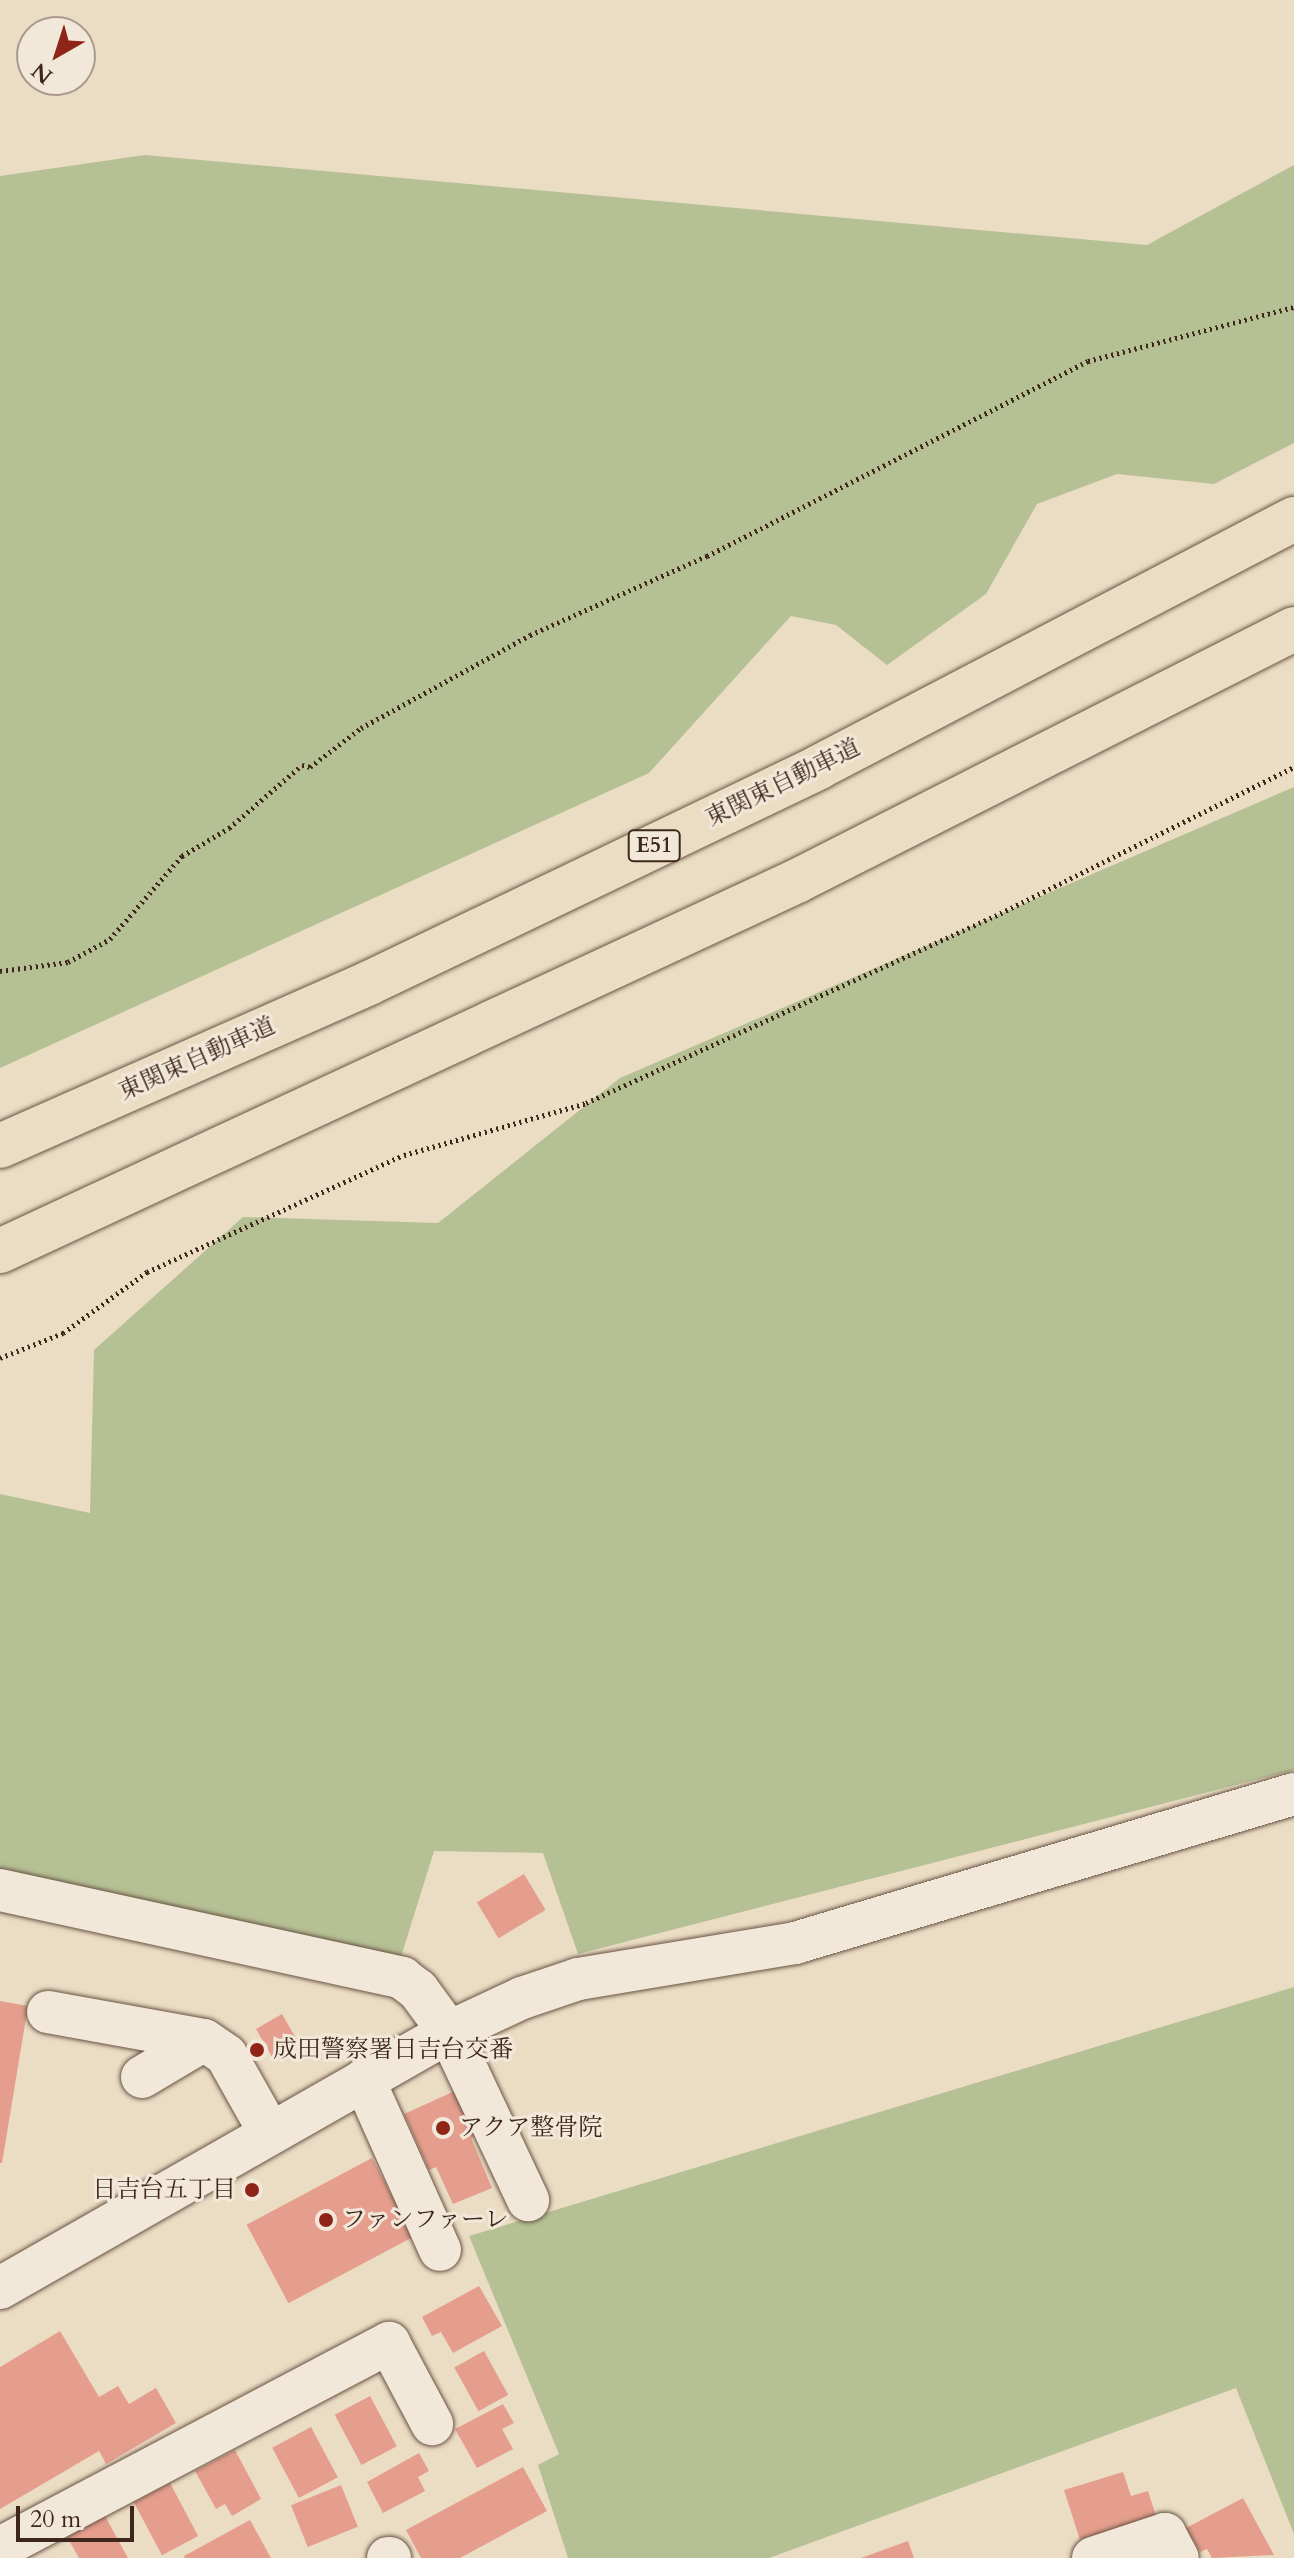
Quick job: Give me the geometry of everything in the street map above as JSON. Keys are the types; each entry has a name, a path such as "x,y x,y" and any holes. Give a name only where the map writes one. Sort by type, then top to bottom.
{"highway":[{"name":"東関東自動車道","path":"0,1146 369,983 791,781 1294,519"},
{"path":"0,1251 797,881 1294,629"}],"street":[{"path":"0,2288 449,2032 578,1979 795,1943 1294,1794"},
{"path":"0,1890 402,1978 418,1990 449,2032 528,2200"},
{"path":"48,2012 204,2040 226,2055 270,2133"},
{"path":"142,2077 204,2040"},
{"path":"364,2080 440,2250"},
{"path":"0,2548 389,2343 432,2424"},
{"path":"1093,2558 1165,2534 1178,2558"}],"path":[{"path":"0,971 68,962 110,939 182,856 229,828 302,765 310,767 361,728 530,635 707,556 1088,361 1294,307"},
{"path":"0,1358 63,1333 147,1272 404,1155 586,1103 995,916 1294,767"}],"green space":[{"path":"145,155 1147,245 1294,165 1294,443 1214,484 1117,474 1037,504 986,594 887,665 836,625 791,616 649,773 0,1068 0,176"},
{"path":"1294,787 1294,1770 578,1954 543,1853 434,1851 400,1960 0,1873 0,1494 90,1513 94,1350 243,1217 438,1223 620,1078"},
{"path":"1294,1987 1294,2534 1236,2388 769,2558 568,2558 538,2465 559,2454 469,2236"}],"building":[{"path":"524,1874 546,1910 498,1938 477,1902"},
{"path":"0,2001 28,2006 2,2163 0,2163"},
{"path":"282,2014 300,2045 274,2060 256,2029"},
{"path":"457,2090 484,2132 471,2138 492,2188 453,2204 436,2167 429,2170 404,2114"},
{"path":"372,2158 414,2237 288,2303 247,2225"},
{"path":"479,2286 502,2326 453,2353 441,2332 432,2336 422,2317"},
{"path":"60,2331 99,2397 118,2386 129,2404 156,2388 176,2423 106,2464 99,2451 0,2509 0,2367"},
{"path":"484,2351 508,2395 479,2411 454,2367"},
{"path":"370,2396 397,2446 361,2465 335,2415"},
{"path":"503,2404 514,2423 502,2429 513,2449 477,2468 455,2429"},
{"path":"311,2427 338,2477 299,2498 272,2448"},
{"path":"235,2450 261,2499 232,2516 225,2504 216,2509 195,2471"},
{"path":"419,2453 429,2471 418,2477 425,2491 383,2513 367,2482"},
{"path":"523,2467 547,2511 460,2558 421,2558 406,2530"},
{"path":"1123,2472 1131,2496 1148,2491 1156,2516 1080,2540 1064,2490"},
{"path":"170,2483 198,2536 162,2555 134,2502"},
{"path":"341,2485 358,2527 308,2547 291,2505"},
{"path":"1243,2498 1274,2555 1212,2558 1207,2549 1200,2552 1186,2528"},
{"path":"104,2514 128,2558 79,2558 66,2535"},
{"path":"250,2520 271,2558 185,2558 184,2556"},
{"path":"908,2541 914,2558 861,2558"}],"place":[{"name":"成田警察署日吉台交番","path":"257,2050"},
{"name":"アクア整骨院","path":"443,2128"},
{"name":"日吉台五丁目","path":"252,2190"},
{"name":"ファンファーレ","path":"326,2220"}]}
